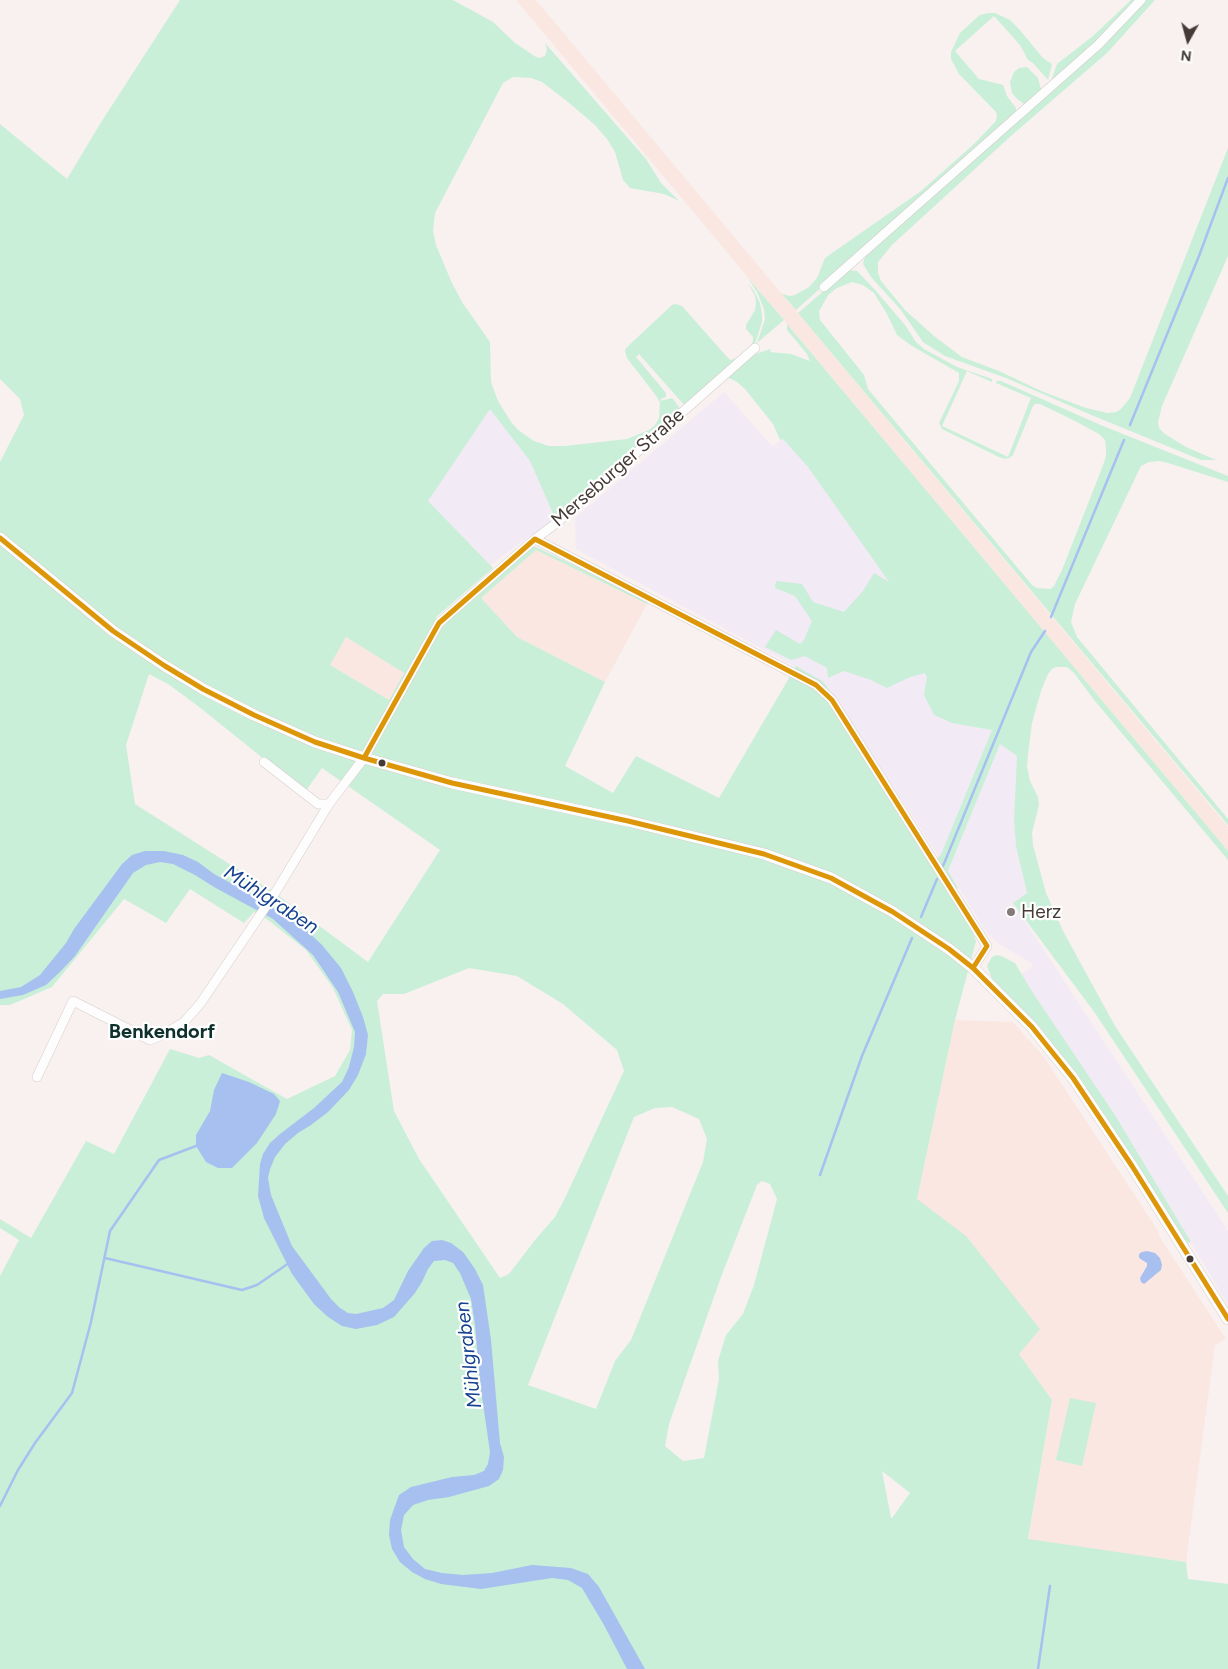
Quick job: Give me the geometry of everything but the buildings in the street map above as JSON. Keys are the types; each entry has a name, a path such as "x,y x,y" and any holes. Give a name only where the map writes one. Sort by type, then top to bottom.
{"main road":[{"path":"0,538 114,631 172,671 254,715 315,742 452,783 628,821 764,854 831,878 894,912 950,949 973,968 1032,1027 1072,1078 1132,1166 1228,1319"}],"street":[{"path":"824,287 1098,45 1141,0"},
{"name":"Merseburger Straße","path":"37,1078 73,1001 150,1040 184,1022 200,1004 275,893 329,804 364,758 439,623 535,539 558,522 755,348"},
{"path":"535,539 816,685 832,700 987,946 973,968"},
{"path":"264,762 318,804 329,804"}],"shaded area":[{"path":"516,0 536,0 1228,827 1228,851"},
{"path":"724,392 773,447 783,438 808,467 993,730 940,858 824,682 576,549 575,518"},
{"path":"490,408 530,461 555,518 490,565 427,501"},
{"path":"536,550 647,604 605,682 517,637 480,598"},
{"path":"346,637 404,673 389,700 330,665"},
{"path":"1000,743 1017,756 1014,820 1016,846 1027,893 1013,903 1228,1231 1228,1305 1115,1115 1020,975 1034,965 998,943 987,933 948,871"},
{"path":"955,1020 1013,1022 1044,1057 1157,1229 1161,1239 1226,1339 1215,1345 1186,1562 1028,1540 1052,1400 1019,1354 917,1199"}],"green space":[{"path":"180,0 453,0 493,22 515,43 536,57 545,56 547,50 545,43 646,159 661,183 679,201 664,194 630,188 623,180 615,152 607,139 595,125 542,82 531,78 513,77 503,83 435,213 433,231 436,245 451,281 462,302 490,342 491,382 498,401 518,430 534,441 549,446 565,446 627,439 649,430 659,418 660,403 627,358 626,348 675,304 682,306 728,358 731,360 737,358 752,344 753,337 746,329 746,325 755,310 756,303 755,296 748,283 754,291 760,303 762,315 762,322 755,344 685,406 639,354 636,357 666,393 666,397 660,401 672,398 680,410 556,520 538,533 536,532 555,518 530,461 490,409 428,501 493,568 436,617 438,633 448,620 532,547 536,547 650,602 647,604 536,550 481,598 517,637 605,682 565,766 613,793 636,756 719,798 796,666 824,682 976,941 955,1020 917,1199 966,1236 1040,1329 1019,1354 1052,1400 1028,1539 1186,1562 1188,1579 1228,1584 1228,1669 0,1669 0,1276 19,1240 0,1228 0,1219 31,1238 86,1141 114,1154 170,1049 199,1058 209,1055 287,1099 335,1076 350,1050 352,1030 333,988 306,950 268,920 254,912 244,923 190,889 166,923 124,899 52,987 10,1005 0,1005 0,462 24,415 20,399 0,379 0,124 67,179","holes":["346,637 404,673 389,700 330,665","149,674 168,684 198,706 305,792 322,768 440,850 368,962 275,893 135,804 126,745","469,968 517,976 563,1004 617,1050 624,1071 565,1198 555,1217 509,1274 500,1278 419,1159 394,1111 377,1001 383,994 404,994","672,1107 699,1119 707,1139 703,1162 631,1340 615,1361 596,1409 528,1385 634,1117 655,1108","762,1181 770,1184 777,1199 754,1285 743,1314 726,1335 718,1361 719,1379 704,1458 683,1461 665,1446 669,1424 721,1277 757,1185","882,1471 910,1493 891,1518"]},
{"path":"1131,0 1137,0 1103,37 1051,81 1057,64 1093,36"},
{"path":"1144,0 1155,0 1107,53 1012,135 892,245 878,262 878,273 881,281 905,310 934,336 962,357 1086,408 1108,413 1116,412 1130,398 1228,148 1228,256 1162,406 1158,422 1159,428 1165,434 1186,447 1216,460 1201,460 1006,378 945,356 923,342 901,310 871,277 863,264 865,255"},
{"path":"995,13 1010,20 1043,58 1052,64 1048,80 1028,60 1020,45 994,16 955,51 979,79 1003,85 1007,96 1016,108 1016,114 796,310 782,294 795,295 809,287 817,278 825,258 921,191 974,144 996,121 996,112 959,74 951,59 951,52 960,33 980,15"},
{"path":"1027,67 1038,78 1041,89 1040,94 1027,104 1024,104 1012,93 1010,82 1014,72 1019,68"},
{"path":"847,271 857,271 905,325 916,342 924,349 957,367 992,379 992,382 967,371 942,426 1008,457 1031,398 996,383 1001,381 1103,426 1228,476 1228,482 1159,461 1149,462 1141,466 1075,604 1071,622 1077,637 1228,819 1228,825 798,313","holes":["852,282 863,285 874,293 897,335 912,346 959,373 959,381 939,423 942,429 999,457 1009,458 1013,455 1033,406 1040,404 1099,434 1105,440 1106,456 1102,468 1062,570 1054,586 1050,589 1037,588 1032,585 868,389 864,375 820,320 819,311 829,294 837,288"]},
{"path":"748,278 784,320 757,343 765,319 764,309 757,292"},
{"path":"787,324 1228,851 1228,860 1095,701 1074,673 1067,667 1052,669 1041,691 1032,723 1027,767 1030,781 1038,797 1039,805 1032,833 1033,845 1046,893 1063,931 1115,1026 1228,1196 1228,1213 1095,1013 1013,903 1027,893 1016,846 1014,820 1017,756 1000,744 948,871 958,888 956,889 937,860 939,855 940,857 992,730 952,723 934,715 924,695 927,677 925,673 910,677 887,688 871,680 844,671 828,678 827,668 805,656 791,660 765,647 776,630 800,644 804,640 812,621 795,596 775,588 776,581 802,584 813,602 844,612 863,591 874,573 889,582 808,467 783,439 780,440 773,424 745,389 727,377 752,355 771,349 770,352 791,354 810,361 807,354 787,330"},
{"path":"996,955 1015,963 1115,1115 1191,1242 1188,1243 1178,1232 1022,1010 992,979 987,966 992,957"},
{"path":"1070,1398 1096,1403 1082,1466 1056,1460"}],"water":[{"path":"145,851 164,851 183,855 198,862 214,874 258,898 303,927 322,945 341,968 353,992 368,1035 366,1054 358,1075 349,1090 328,1112 285,1144 275,1157 268,1178 271,1195 292,1246 331,1299 348,1313 356,1314 383,1308 394,1300 408,1271 424,1248 432,1241 442,1240 451,1243 463,1252 483,1285 491,1340 500,1443 504,1457 503,1470 499,1479 489,1486 413,1505 404,1515 401,1530 404,1547 413,1559 425,1569 442,1573 463,1575 492,1573 532,1565 571,1568 588,1574 599,1587 645,1669 627,1669 582,1588 568,1580 552,1578 481,1589 441,1584 412,1572 400,1562 392,1549 389,1535 390,1520 399,1495 411,1487 452,1477 474,1475 484,1471 488,1464 490,1452 480,1383 475,1325 471,1299 460,1273 453,1263 445,1260 434,1261 415,1293 394,1317 377,1325 356,1329 342,1326 328,1317 314,1304 292,1274 264,1218 258,1196 260,1164 263,1154 270,1143 314,1108 342,1082 349,1067 354,1047 355,1032 338,992 313,955 273,919 195,875 173,864 160,862 146,865 133,873 75,956 46,985 23,995 0,999 0,991 21,987 40,975 66,943 74,929 122,864 132,855"},
{"path":"222,1073 249,1082 274,1094 280,1101 276,1114 257,1143 232,1168 218,1168 206,1162 196,1146 196,1135 210,1111 214,1090"},
{"path":"1147,1251 1155,1253 1160,1258 1162,1265 1161,1270 1144,1284 1140,1278 1147,1263 1139,1258 1139,1254"}],"waterway":[{"path":"1130,425 1199,256 1228,178"},
{"path":"1051,617 1124,440"},
{"path":"943,866 1031,652 1045,631"},
{"path":"921,917 937,879"},
{"path":"820,1175 862,1056 912,938"},
{"path":"0,1506 18,1470 35,1443 72,1393 91,1322 110,1231 159,1160 196,1146"},
{"path":"105,1258 242,1290 257,1285 289,1263"},
{"path":"1038,1669 1050,1586"}],"transit line":[{"path":"0,538 113,631 165,666 203,689 254,715 315,742 452,783 628,821 764,854 831,878 893,912 949,949 973,968 1032,1027 1073,1078 1132,1166 1228,1319"},
{"path":"364,758 439,623 535,539 816,685 832,700 987,946 973,968"}],"place":[{"name":"Herz","path":"1011,912"}],"district":[{"name":"Benkendorf","path":"162,1032"}],"water label":[{"name":"Mühlgraben","path":"271,900"},
{"name":"Mühlgraben","path":"469,1355"}]}
